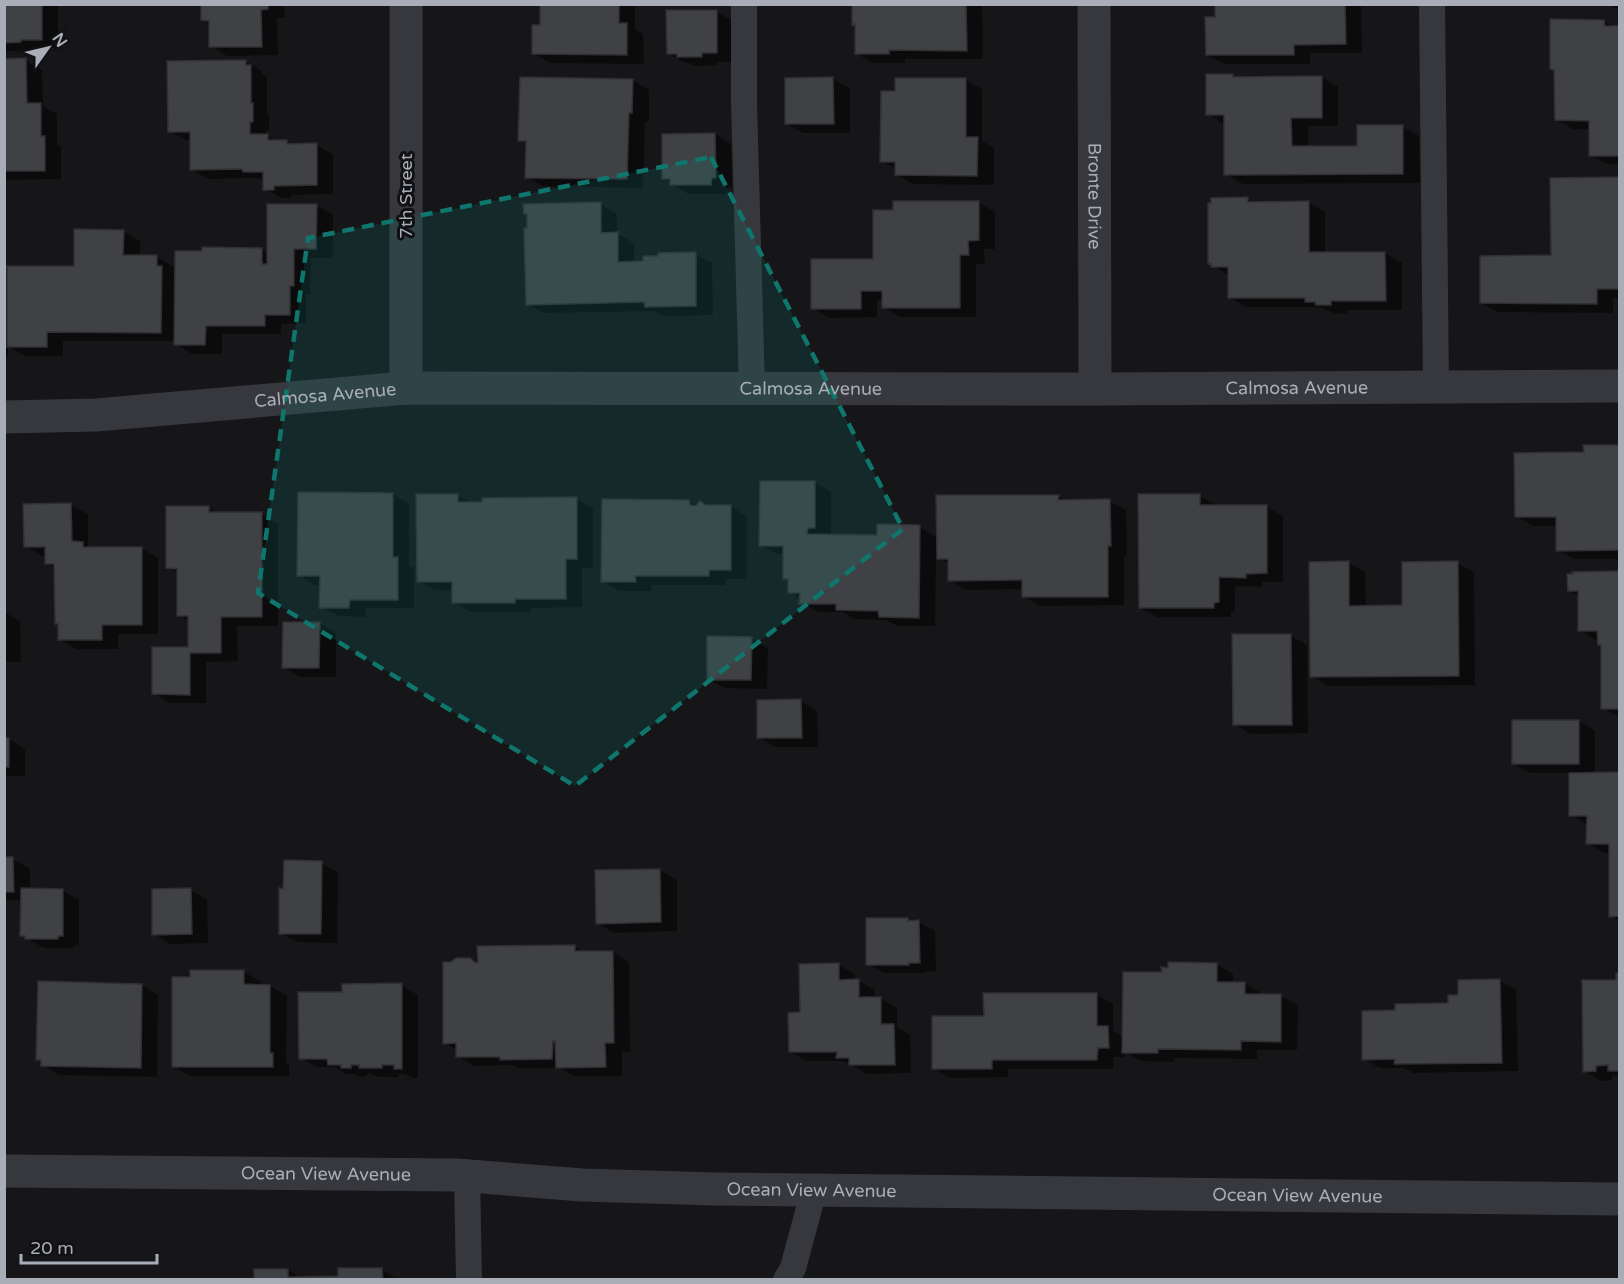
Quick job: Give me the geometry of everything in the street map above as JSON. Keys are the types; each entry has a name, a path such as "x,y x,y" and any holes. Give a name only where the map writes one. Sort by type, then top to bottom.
{"street":[{"name":"7th Street","path":"406,4 406,388"},
{"name":"Bronte Drive","path":"1094,4 1095,389"},
{"name":"Calmosa Avenue","path":"4,417 96,415 406,388 1095,389 1620,386"},
{"name":"Ocean View Avenue","path":"4,1171 467,1176 582,1185 814,1191 1620,1199"}],"lane":[{"path":"744,4 744,103 752,388"},
{"path":"1432,4 1436,387"},
{"path":"467,1176 469,1280"},
{"path":"786,1280 793,1268 814,1191"}],"highlighted area":[{"path":"711,157 903,529 575,786 258,593 308,238"}],"building":[{"path":"4,4 42,4 42,40 4,43"},
{"path":"201,4 268,4 268,9 261,10 262,47 209,47 209,21 201,20"},
{"path":"540,4 619,4 619,23 627,23 627,55 532,54 532,25 540,25"},
{"path":"852,4 966,4 967,51 889,50 889,54 855,54"},
{"path":"1215,4 1345,4 1346,44 1294,45 1294,55 1206,55 1205,17 1215,17"},
{"path":"666,10 717,10 717,53 702,53 702,57 677,57 677,54 667,54"},
{"path":"1550,19 1604,20 1605,26 1620,26 1620,156 1589,156 1589,121 1555,120 1554,70 1550,69"},
{"path":"26,58 27,103 41,103 41,136 45,136 45,171 4,171 4,59"},
{"path":"246,60 246,65 251,65 253,122 250,122 250,134 268,134 268,140 287,140 287,144 317,143 317,185 274,186 274,190 263,190 263,172 243,172 242,169 190,170 190,132 168,132 167,61"},
{"path":"1206,74 1233,74 1233,77 1322,76 1322,118 1291,118 1292,146 1357,146 1357,125 1403,125 1403,174 1224,175 1224,115 1206,115"},
{"path":"520,77 633,79 632,113 629,113 627,179 525,178 526,141 518,141"},
{"path":"833,77 834,124 785,124 785,78"},
{"path":"895,78 966,78 966,137 978,137 977,176 895,175 895,162 880,162 881,91 895,91"},
{"path":"715,133 716,178 712,178 711,185 670,185 670,179 662,179 662,134"},
{"path":"1620,177 1620,289 1597,289 1597,304 1480,303 1480,256 1551,255 1550,178"},
{"path":"1248,197 1248,202 1309,201 1309,252 1385,252 1386,301 1331,301 1331,305 1316,305 1315,302 1305,302 1305,298 1228,298 1228,267 1211,267 1211,263 1208,264 1208,203 1211,203 1211,198"},
{"path":"893,201 979,201 979,240 968,241 969,255 960,255 960,308 882,308 882,291 861,291 861,309 811,309 811,259 873,259 873,210 893,210"},
{"path":"601,202 601,233 618,232 618,262 643,261 643,256 658,256 658,253 696,252 696,306 645,307 644,302 526,305 524,228 527,228 527,214 524,214 523,204"},
{"path":"267,204 317,204 316,249 294,249 294,286 290,286 290,315 265,315 265,326 206,326 205,345 174,345 175,251 202,251 202,247 262,248 262,264 267,264"},
{"path":"74,229 124,230 123,255 157,255 157,266 162,266 161,333 47,332 47,347 7,347 7,266 74,266"},
{"path":"1583,445 1620,445 1620,550 1556,551 1556,517 1515,517 1514,453 1584,452"},
{"path":"760,481 815,481 815,528 808,528 807,534 877,535 877,524 920,525 919,618 879,617 878,611 836,610 836,604 799,604 800,593 788,593 788,579 783,579 783,546 759,546"},
{"path":"298,492 393,493 393,557 398,557 398,600 350,600 349,608 319,608 320,576 297,576"},
{"path":"416,494 458,494 458,502 482,502 482,498 577,497 577,559 566,559 566,599 515,599 515,603 452,603 452,582 417,582"},
{"path":"1138,494 1200,494 1200,505 1267,505 1267,573 1246,574 1246,578 1219,577 1219,602 1214,603 1214,608 1139,608"},
{"path":"936,495 1059,495 1058,500 1110,499 1111,546 1108,546 1108,597 1022,597 1022,580 948,581 948,559 937,559"},
{"path":"602,499 689,500 690,505 696,506 700,501 706,505 731,505 731,570 709,570 709,576 635,576 636,582 601,582"},
{"path":"71,503 72,541 83,542 83,547 142,547 142,625 102,625 102,640 58,640 58,624 55,624 54,564 45,564 45,547 24,547 23,504"},
{"path":"166,506 209,506 209,512 262,512 262,617 221,617 221,653 190,653 190,695 152,694 152,647 188,647 188,616 177,616 177,569 166,568"},
{"path":"1349,561 1349,606 1402,605 1402,562 1458,561 1459,676 1310,677 1309,562"},
{"path":"1620,571 1620,709 1601,709 1601,645 1598,645 1597,631 1578,631 1578,591 1568,591 1567,574"},
{"path":"283,622 320,622 319,668 282,668"},
{"path":"1232,634 1291,634 1292,725 1233,725"},
{"path":"707,636 752,637 751,680 707,680"},
{"path":"801,699 802,738 757,738 757,700"},
{"path":"1512,720 1579,720 1579,764 1512,764"},
{"path":"4,738 9,738 9,767 4,767"},
{"path":"1620,772 1620,916 1609,917 1609,844 1586,844 1587,816 1569,816 1569,773"},
{"path":"4,857 13,857 14,892 4,892"},
{"path":"284,860 322,861 321,934 279,934 279,888 283,889"},
{"path":"660,869 661,922 596,924 595,870"},
{"path":"21,888 63,889 63,936 58,936 58,939 25,939 25,936 20,936"},
{"path":"191,888 192,934 152,935 152,889"},
{"path":"866,918 919,920 920,963 866,965"},
{"path":"575,945 575,951 613,951 614,1043 605,1043 606,1067 556,1068 555,1041 553,1041 552,1059 500,1060 500,1057 456,1057 456,1043 443,1044 443,962 451,962 456,958 470,958 475,963 478,962 477,946"},
{"path":"1168,962 1217,963 1217,982 1245,982 1245,994 1281,994 1281,1042 1241,1041 1241,1050 1158,1049 1158,1053 1122,1053 1123,972 1162,972 1161,967 1168,968"},
{"path":"839,963 839,980 859,979 859,997 881,997 881,1024 894,1024 895,1065 849,1065 849,1058 836,1058 837,1052 789,1052 788,1013 800,1012 799,964"},
{"path":"190,970 244,970 244,984 270,985 270,1053 273,1053 273,1067 172,1067 172,977 190,977"},
{"path":"1616,973 1620,973 1620,1071 1608,1071 1608,1065 1596,1066 1596,1071 1583,1072 1582,980 1616,980"},
{"path":"1500,979 1502,1063 1394,1064 1395,1059 1362,1060 1362,1011 1395,1010 1395,1004 1448,1003 1448,995 1458,995 1458,980"},
{"path":"38,981 142,984 141,1068 41,1066 41,1060 36,1060"},
{"path":"402,983 402,1069 394,1069 394,1065 382,1065 382,1068 359,1068 359,1065 351,1065 351,1068 341,1068 341,1065 328,1065 327,1059 299,1059 298,992 342,992 342,984"},
{"path":"983,993 1097,993 1097,1026 1108,1026 1109,1048 1098,1048 1097,1060 992,1060 992,1069 932,1069 932,1016 984,1016"},
{"path":"338,1268 382,1268 383,1280 254,1280 254,1269 288,1269 288,1277 338,1276"}]}
